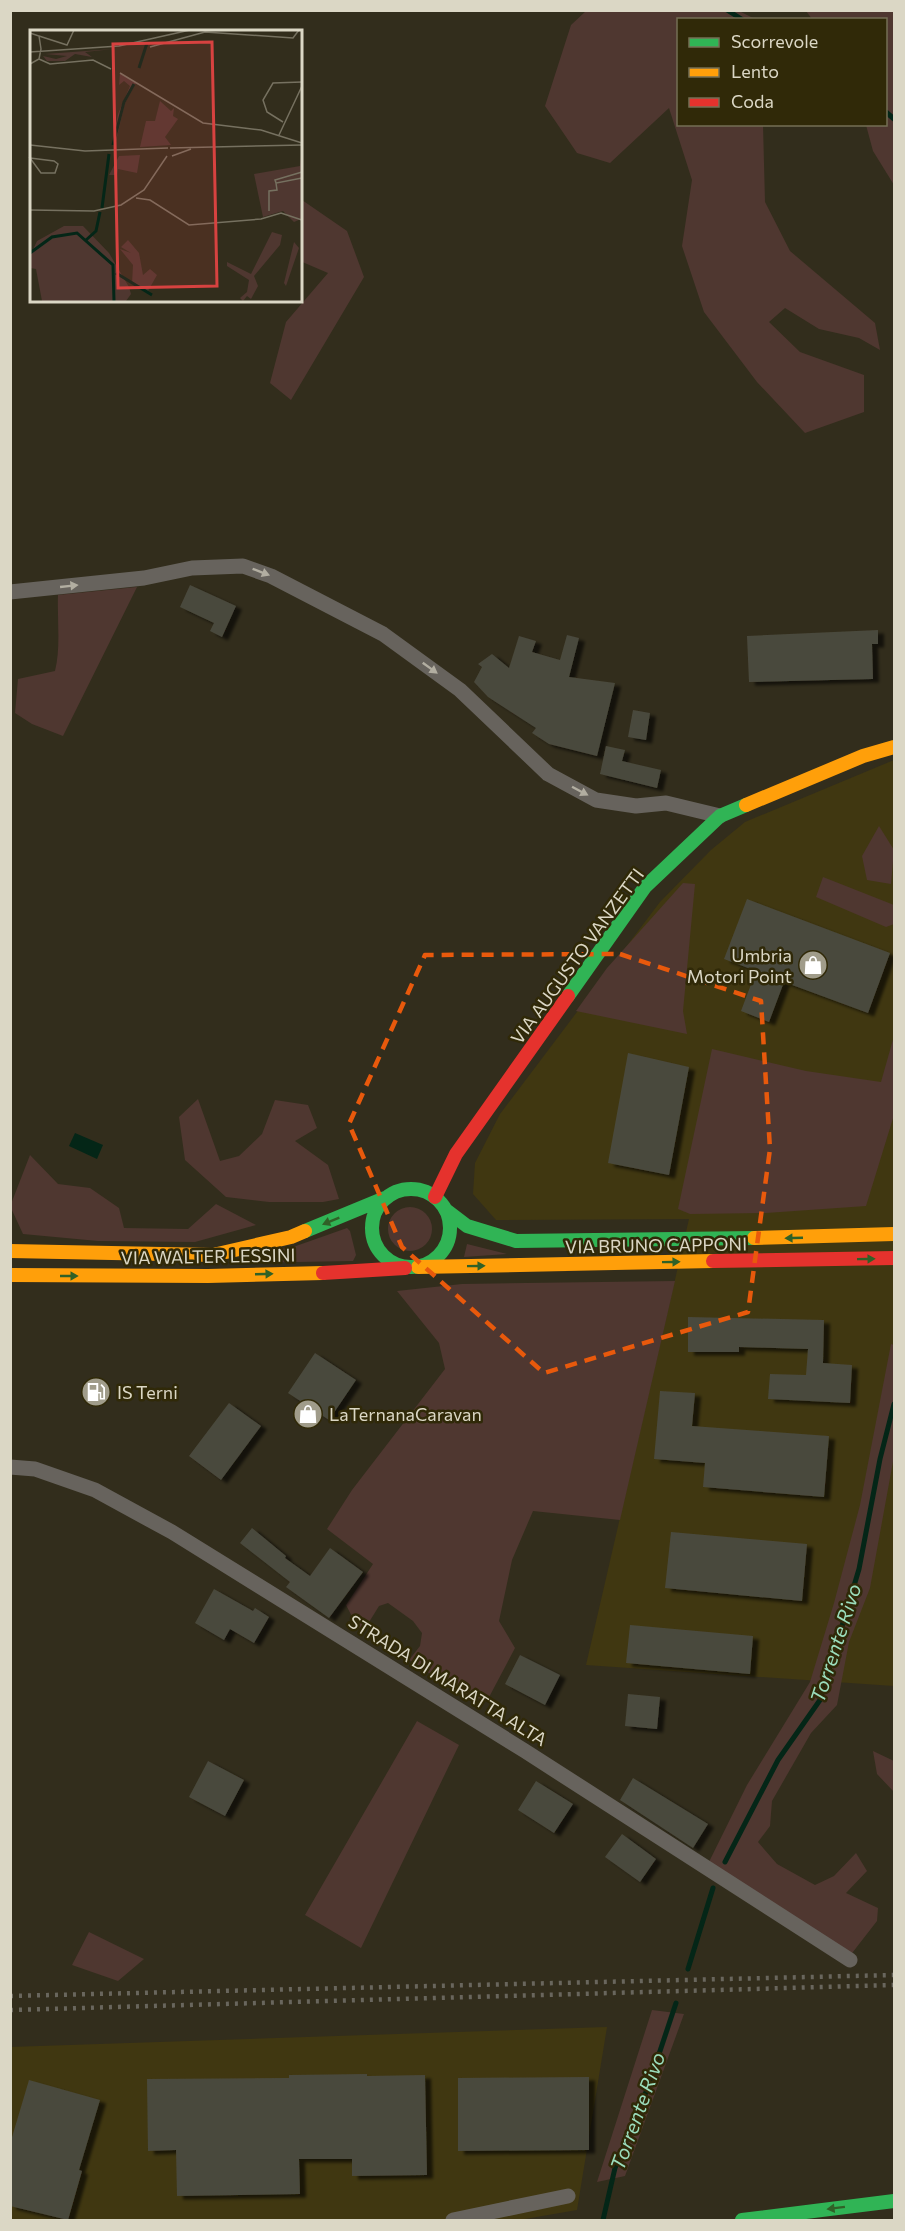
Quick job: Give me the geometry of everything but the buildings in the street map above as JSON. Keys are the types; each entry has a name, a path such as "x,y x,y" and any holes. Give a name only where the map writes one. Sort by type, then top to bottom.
{"main road":[{"name":"VIA AUGUSTO VANZETTI","path":"435,1197 456,1154 645,887 720,816 863,756 894,747"},
{"path":"410,1189 423,1190 435,1197 446,1210 450,1222 450,1234 439,1256 429,1263 411,1267 393,1264 382,1256 375,1246 371,1233 376,1209 385,1198 396,1191 410,1189"},
{"name":"VIA WALTER LESSINI","path":"10,1251 213,1255 291,1237 385,1198"},
{"name":"VIA BRUNO CAPPONI","path":"446,1210 467,1226 516,1241 780,1238 894,1234"},
{"name":"VIA BRUNO CAPPONI","path":"411,1267 894,1258"},
{"name":"VIA WALTER LESSINI","path":"10,1275 192,1276 367,1271 411,1267"},
{"path":"742,2220 894,2201"}],"street":[{"path":"10,592 144,578 192,568 243,566 271,576 383,634 460,690 548,774 586,795 596,800 636,806 666,803 720,816"},
{"name":"STRADA DI MARATTA ALTA","path":"10,1467 34,1469 95,1490 172,1532 525,1751 850,1960"},
{"path":"453,2220 568,2196"}],"highlighted area":[{"path":"620,954 761,1001 770,1149 748,1312 544,1373 402,1247 349,1124 425,955"}],"shaded area":[{"path":"586,11 739,11 753,18 677,18 677,126 763,126 765,202 790,251 875,323 880,350 859,338 819,329 785,308 769,322 800,352 864,375 864,412 805,433 757,382 704,312 682,246 692,180 669,108 610,163 577,153 545,106 571,25"},
{"path":"806,11 894,11 894,185 873,151 866,126 887,126 887,18 811,18"},
{"path":"302,200 347,231 364,277 291,400 270,383 286,322 328,273 302,262"},
{"path":"137,587 63,736 32,724 15,713 18,679 55,671 58,643 58,595"},
{"path":"894,760 894,1686 586,1665 689,1219 496,1220 473,1194 475,1163 500,1114 660,902 711,850 745,822"},
{"path":"879,826 894,850 891,884 867,880 862,856"},
{"path":"823,877 894,905 894,924 886,927 816,897"},
{"path":"683,883 695,884 683,1011 687,1034 576,1011 607,968"},
{"path":"894,1036 894,1115 866,1206 766,1213 690,1214 678,1209 712,1049 806,1071 881,1082"},
{"path":"198,1099 220,1161 239,1156 262,1134 275,1100 308,1105 317,1128 295,1141 328,1165 339,1199 323,1202 269,1202 226,1197 185,1160 179,1117"},
{"path":"75,1133 103,1145 97,1159 69,1146"},
{"path":"30,1155 58,1184 90,1188 119,1208 124,1228 188,1229 216,1204 256,1225 195,1242 98,1241 23,1234 11,1204"},
{"path":"410,1207 425,1214 432,1229 425,1244 410,1251 395,1244 388,1229 395,1214"},
{"path":"347,1228 350,1231 356,1255 353,1261 246,1263 244,1257 296,1246"},
{"path":"467,1244 507,1254 464,1257"},
{"path":"675,1281 620,1520 533,1511 512,1560 499,1621 515,1648 487,1701 458,1692 409,1660 420,1646 422,1633 413,1621 388,1603 379,1606 366,1627 358,1628 346,1605 373,1564 327,1529 352,1490 445,1369 439,1343 397,1291 462,1284"},
{"path":"891,1344 894,1345 894,1456 870,1588 849,1642 837,1705 811,1733 772,1801 770,1826 758,1842 777,1864 815,1885 834,1876 856,1853 867,1871 846,1893 878,1908 877,1921 849,1957 706,1868 747,1785 810,1682 860,1505"},
{"path":"417,1721 459,1745 361,1948 305,1915"},
{"path":"873,1751 894,1761 894,1792 877,1774"},
{"path":"89,1932 144,1959 118,1981 72,1965"},
{"path":"652,2010 684,2014 625,2176 597,2182"},
{"path":"607,2027 577,2210 519,2220 11,2220 10,2047"}],"waterway":[{"path":"727,10 740,18"},
{"path":"887,113 894,119"},
{"name":"Torrente Rivo","path":"725,1862 778,1760 820,1700 859,1569 880,1459 894,1404"},
{"name":"Torrente Rivo","path":"688,1969 713,1888"},
{"name":"Torrente Rivo","path":"603,2220 615,2168 648,2087 676,2003"}],"railway":[{"path":"10,1996 894,1975"},
{"path":"10,2010 894,1985"}],"traffic: fast":[{"path":"568,996 645,887 720,816 746,805"},
{"path":"403,1189 419,1189 433,1195 444,1206 450,1220 450,1228 450,1236 444,1250 433,1261 419,1267 403,1267 389,1261 378,1250 372,1236 372,1220 378,1206 389,1195 403,1189"},
{"path":"305,1231 385,1198"},
{"path":"446,1210 467,1226 516,1241 754,1238"},
{"path":"742,2220 894,2201"}],"traffic: slow":[{"path":"746,805 863,756 894,747"},
{"path":"10,1251 213,1255 291,1237 305,1231"},
{"path":"754,1238 894,1234"},
{"path":"418,1267 713,1261"},
{"path":"10,1275 208,1276 323,1273"}],"traffic: jam":[{"path":"435,1197 456,1154 568,996"},
{"path":"713,1261 894,1258"},
{"path":"323,1273 405,1268"}],"place":[{"name":"Umbria Motori Point","path":"813,965"},
{"name":"IS Terni","path":"96,1392"},
{"name":"LaTernanaCaravan","path":"308,1414"}]}
